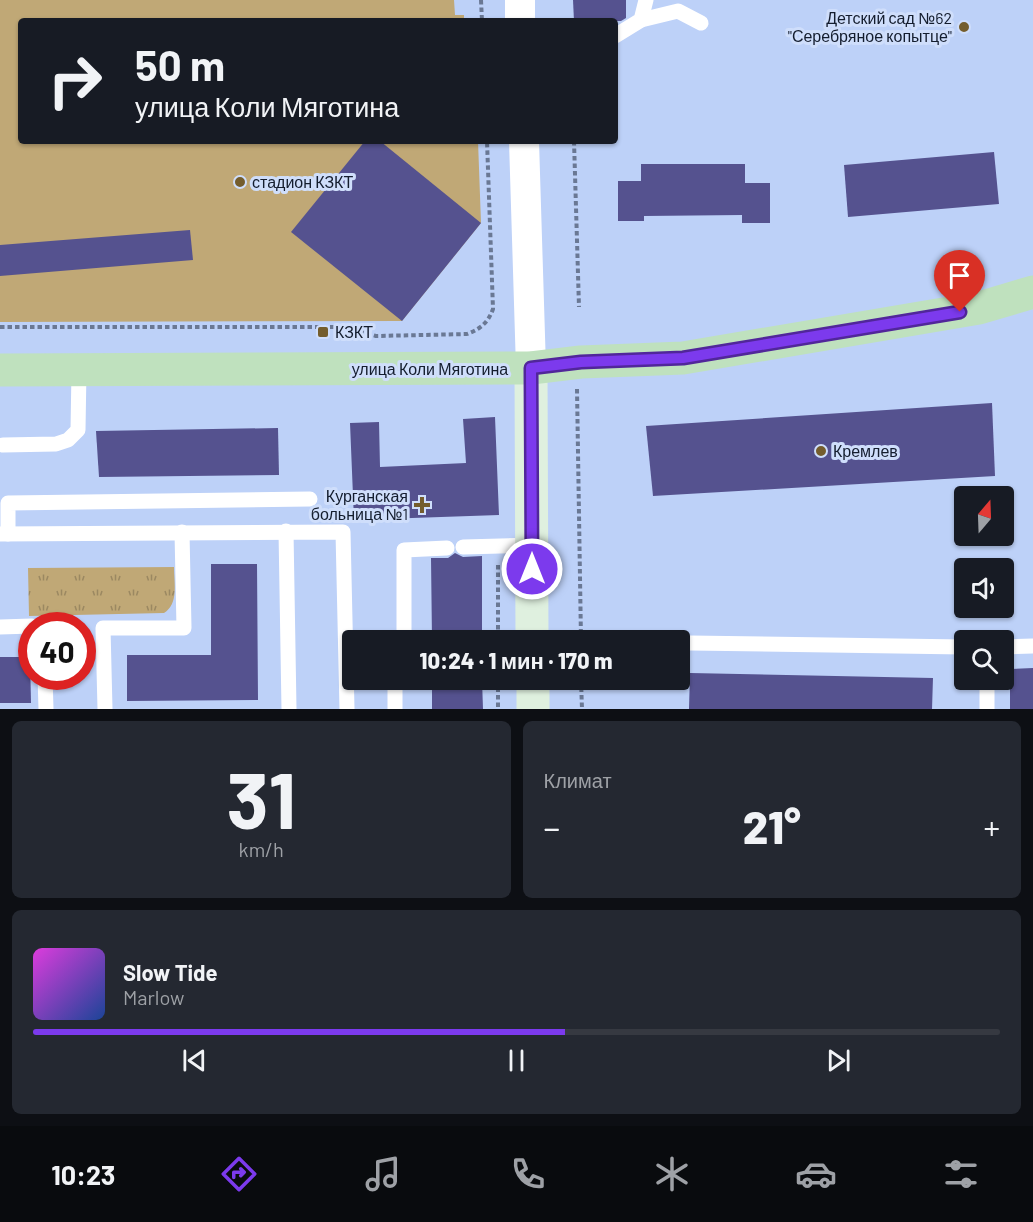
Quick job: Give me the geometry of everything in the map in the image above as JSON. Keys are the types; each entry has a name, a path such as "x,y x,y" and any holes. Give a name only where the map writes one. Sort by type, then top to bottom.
{"main road":[{"name":"улица Коли Мяготина","path":"0,370 531,368 581,362 683,358 979,308 1033,292"}],"street":[{"path":"520,0 520,18"},
{"path":"524,144 531,368 532,630"},
{"path":"532,690 533,709"}],"lane":[{"path":"641,20 646,0"},
{"path":"618,34 641,20 678,11 701,23"},
{"path":"3,445 56,444 68,440 78,430 79,370"},
{"path":"310,499 8,503 4,534 344,532 347,709"},
{"path":"286,531 289,709"},
{"path":"105,709 103,628 184,628 182,532"},
{"path":"463,548 532,545"},
{"path":"404,630 404,550 447,548"},
{"path":"0,627 18,626"},
{"path":"690,643 954,647"},
{"path":"1014,647 1033,646"},
{"path":"45,690 46,709"},
{"path":"395,690 395,709"},
{"path":"987,690 987,709"}],"path":[{"path":"481,0 482,18"},
{"path":"0,327 345,327 376,336 467,334 486,323 492,309 487,144"},
{"path":"573,144 579,307"},
{"path":"577,388 581,630"},
{"path":"498,690 498,709"},
{"path":"581,690 582,709"}],"green space":[{"name":"стадион КЗКТ","path":"0,0 454,0 455,15 464,15 464,18 18,18 18,144 478,144 481,223 402,321 0,322"},
{"path":"174,567 174,599 164,613 96,615 96,612 29,612 28,568"}],"building":[{"path":"573,0 626,0 626,18 621,21 618,21 618,18 574,18"},
{"path":"363,144 384,144 481,223 402,321 291,232"},
{"path":"994,152 999,204 848,217 844,165"},
{"path":"641,164 745,164 745,183 770,183 770,223 742,223 742,215 644,216 644,221 618,221 618,181 641,181"},
{"path":"190,230 193,260 0,276 0,245"},
{"name":"Кремлев","path":"992,403 995,476 653,496 646,426"},
{"path":"495,417 499,515 354,520 350,423 379,422 380,467 466,463 463,419"},
{"path":"278,428 279,475 99,477 96,431"},
{"path":"455,553 463,557 482,556 482,630 432,630 431,558 448,558"},
{"path":"211,564 257,564 258,700 127,701 127,655 211,655"},
{"path":"0,657 18,657 18,690 31,690 31,703 0,703"},
{"path":"1033,668 1033,709 1010,709 1010,690 1014,690 1014,669"},
{"path":"690,673 933,678 932,709 689,709"},
{"path":"432,690 482,690 483,709 432,709"}],"place":[{"name":"Детский сад №62 \"Серебряное копытце\"","path":"964,27"},
{"name":"стадион КЗКТ","path":"240,182"},
{"name":"КЗКТ","path":"323,332"},
{"name":"Кремлев","path":"821,451"},
{"name":"Курганская больница №1","path":"422,505"}],"route":[{"path":"532,569 531,368 581,362 683,358 960,312"}]}
